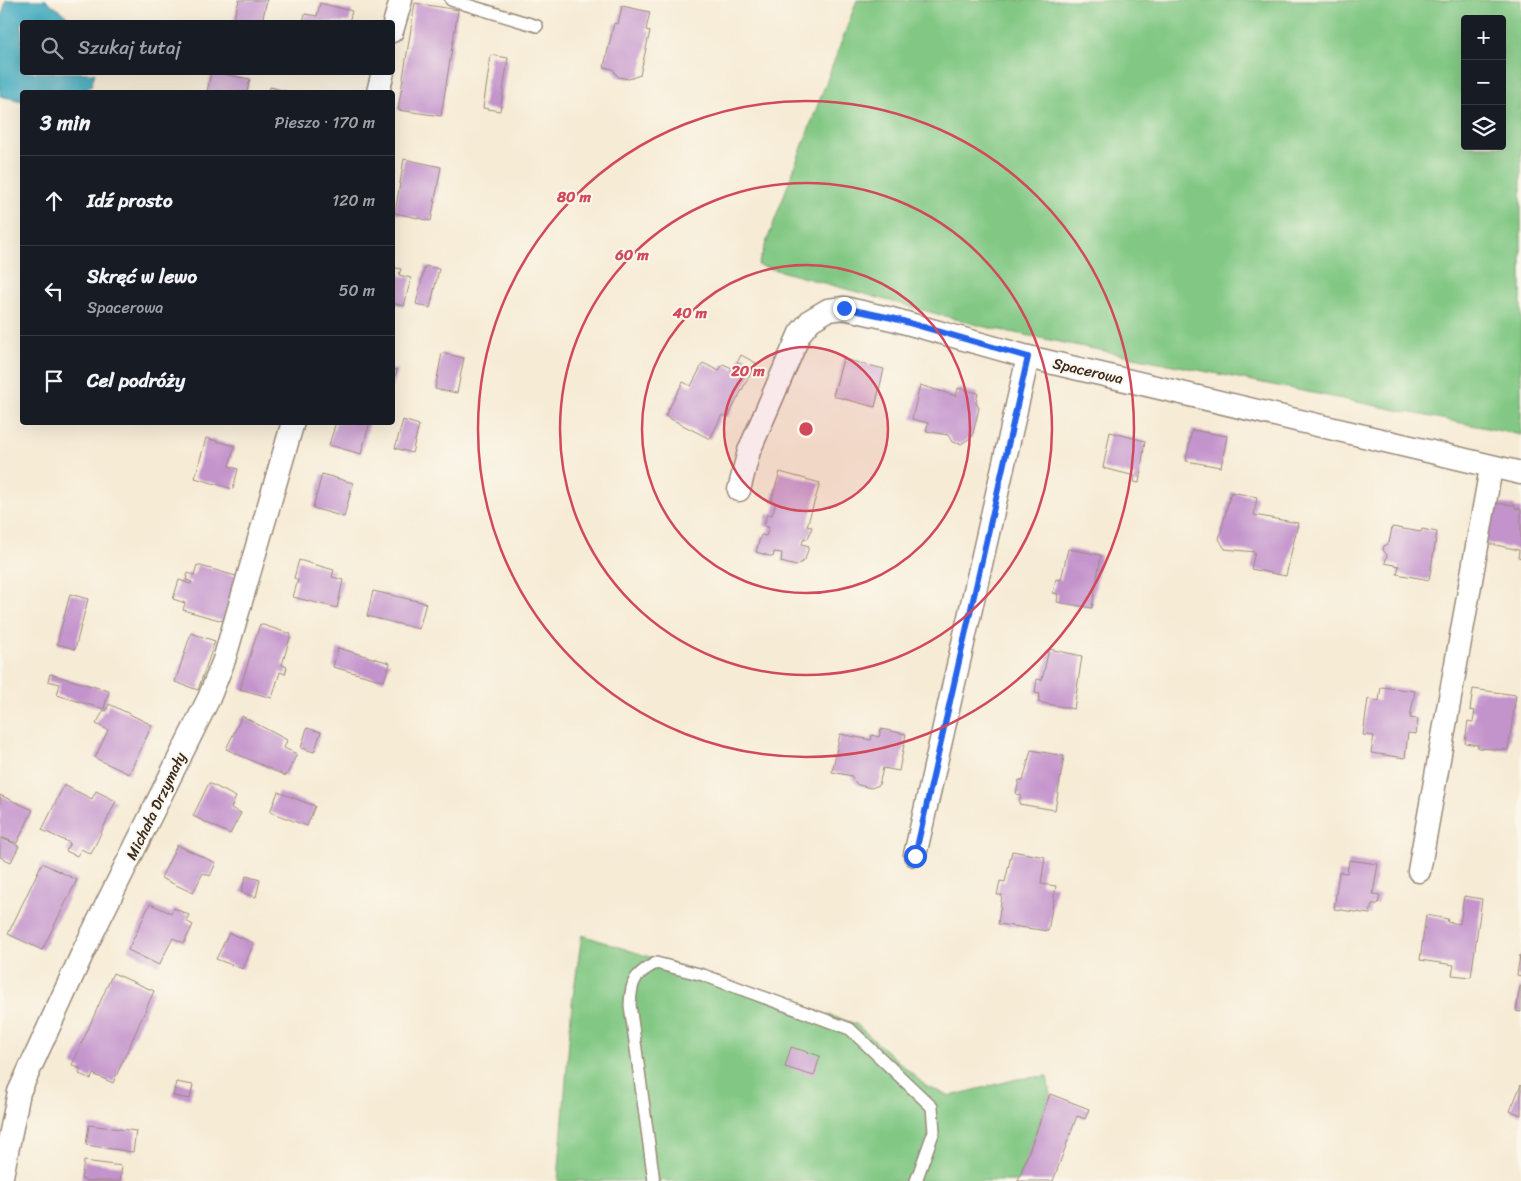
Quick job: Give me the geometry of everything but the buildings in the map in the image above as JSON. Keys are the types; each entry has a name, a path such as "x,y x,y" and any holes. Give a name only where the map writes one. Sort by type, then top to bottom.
{"street":[{"path":"395,21 401,0"},
{"path":"378,90 382,75"},
{"name":"Spacerowa","path":"739,490 749,451 800,333 811,320 828,310 844,308 892,318 1028,357 1491,468 1521,473"},
{"path":"915,856 1028,357"},
{"name":"Michała Drzymały","path":"1,1181 19,1092 84,950 205,706 224,660 293,425"},
{"path":"1420,871 1491,468"}],"lane":[{"path":"451,0 537,26"},
{"path":"654,1181 630,1005 630,989 638,973 656,963 703,975 850,1029 932,1107 934,1132 916,1181"}],"green space":[{"path":"857,0 1521,0 1521,435 985,327 758,265"},
{"path":"582,935 856,1024 927,1087 951,1096 1017,1079 1047,1076 1050,1094 1018,1181 558,1181 572,1003"}],"water":[{"path":"6,0 46,0 72,20 20,20 20,75 94,75 91,86 87,90 20,90 20,101 0,96 0,23"}],"route":[{"path":"844,308 892,318 1028,357 915,856"}]}
